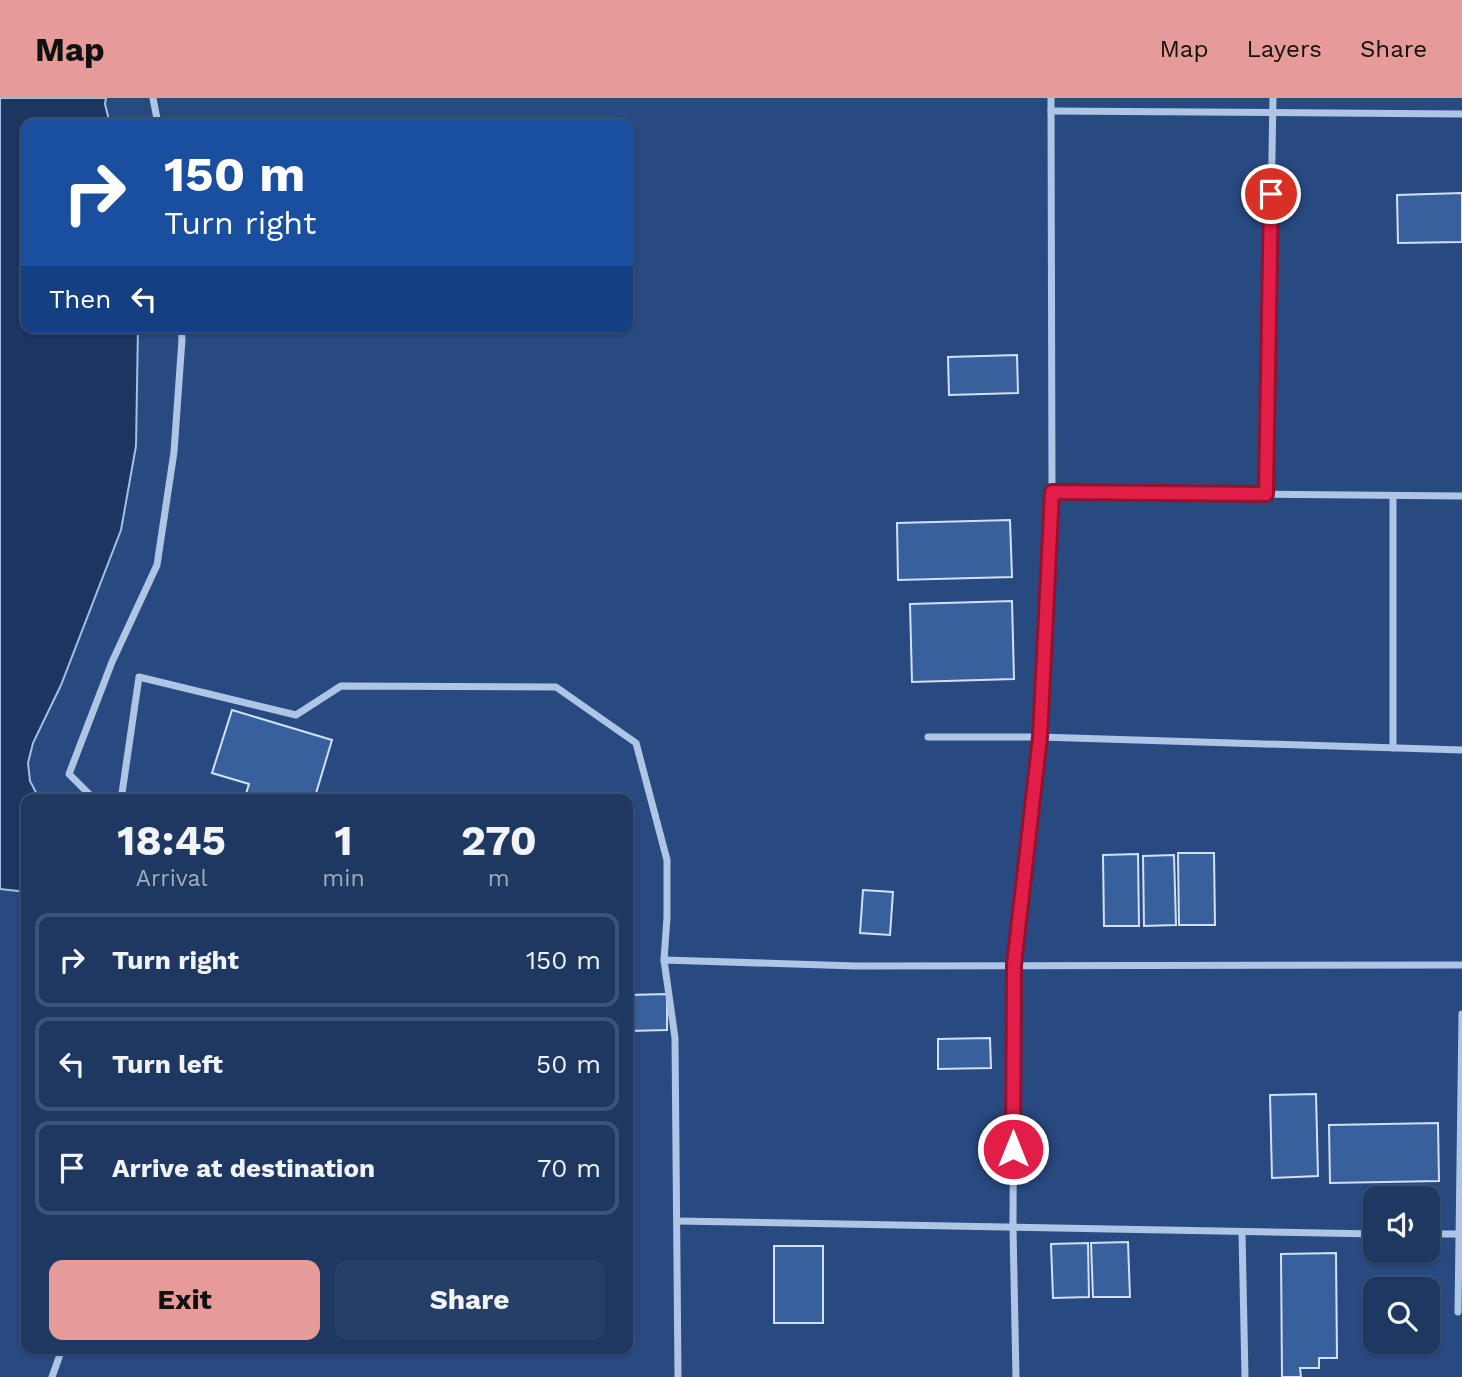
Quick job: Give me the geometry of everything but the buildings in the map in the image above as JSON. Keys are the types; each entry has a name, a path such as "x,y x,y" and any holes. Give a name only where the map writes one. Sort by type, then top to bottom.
{"street":[{"path":"153,98 157,119"},
{"path":"1016,1377 1013,1228 1014,965 1040,737 1052,492 1051,98"},
{"path":"1266,494 1273,98"},
{"path":"1051,111 1462,114"},
{"path":"89,794 69,775 112,663 157,565 174,452 182,333"},
{"path":"1052,492 1462,496"},
{"path":"1393,496 1393,748"},
{"path":"122,794 139,677 296,715 341,686 556,687 636,743 667,860 664,960 675,1038 678,1377"},
{"path":"928,737 1040,737 1462,750"},
{"path":"664,960 856,965 1462,965"},
{"path":"1458,1312 1462,1014"},
{"path":"677,1221 1363,1234"},
{"path":"1242,1232 1245,1377"},
{"path":"1440,1234 1458,1234"},
{"path":"52,1377 60,1354"}],"water":[{"path":"0,98 106,98 109,119 21,119 21,333 138,333 136,446 121,530 61,685 33,743 28,763 30,781 37,794 21,794 21,890 0,889"}],"route":[{"path":"1013,1149 1014,965 1040,737 1052,492 1266,494 1271,194"}]}
